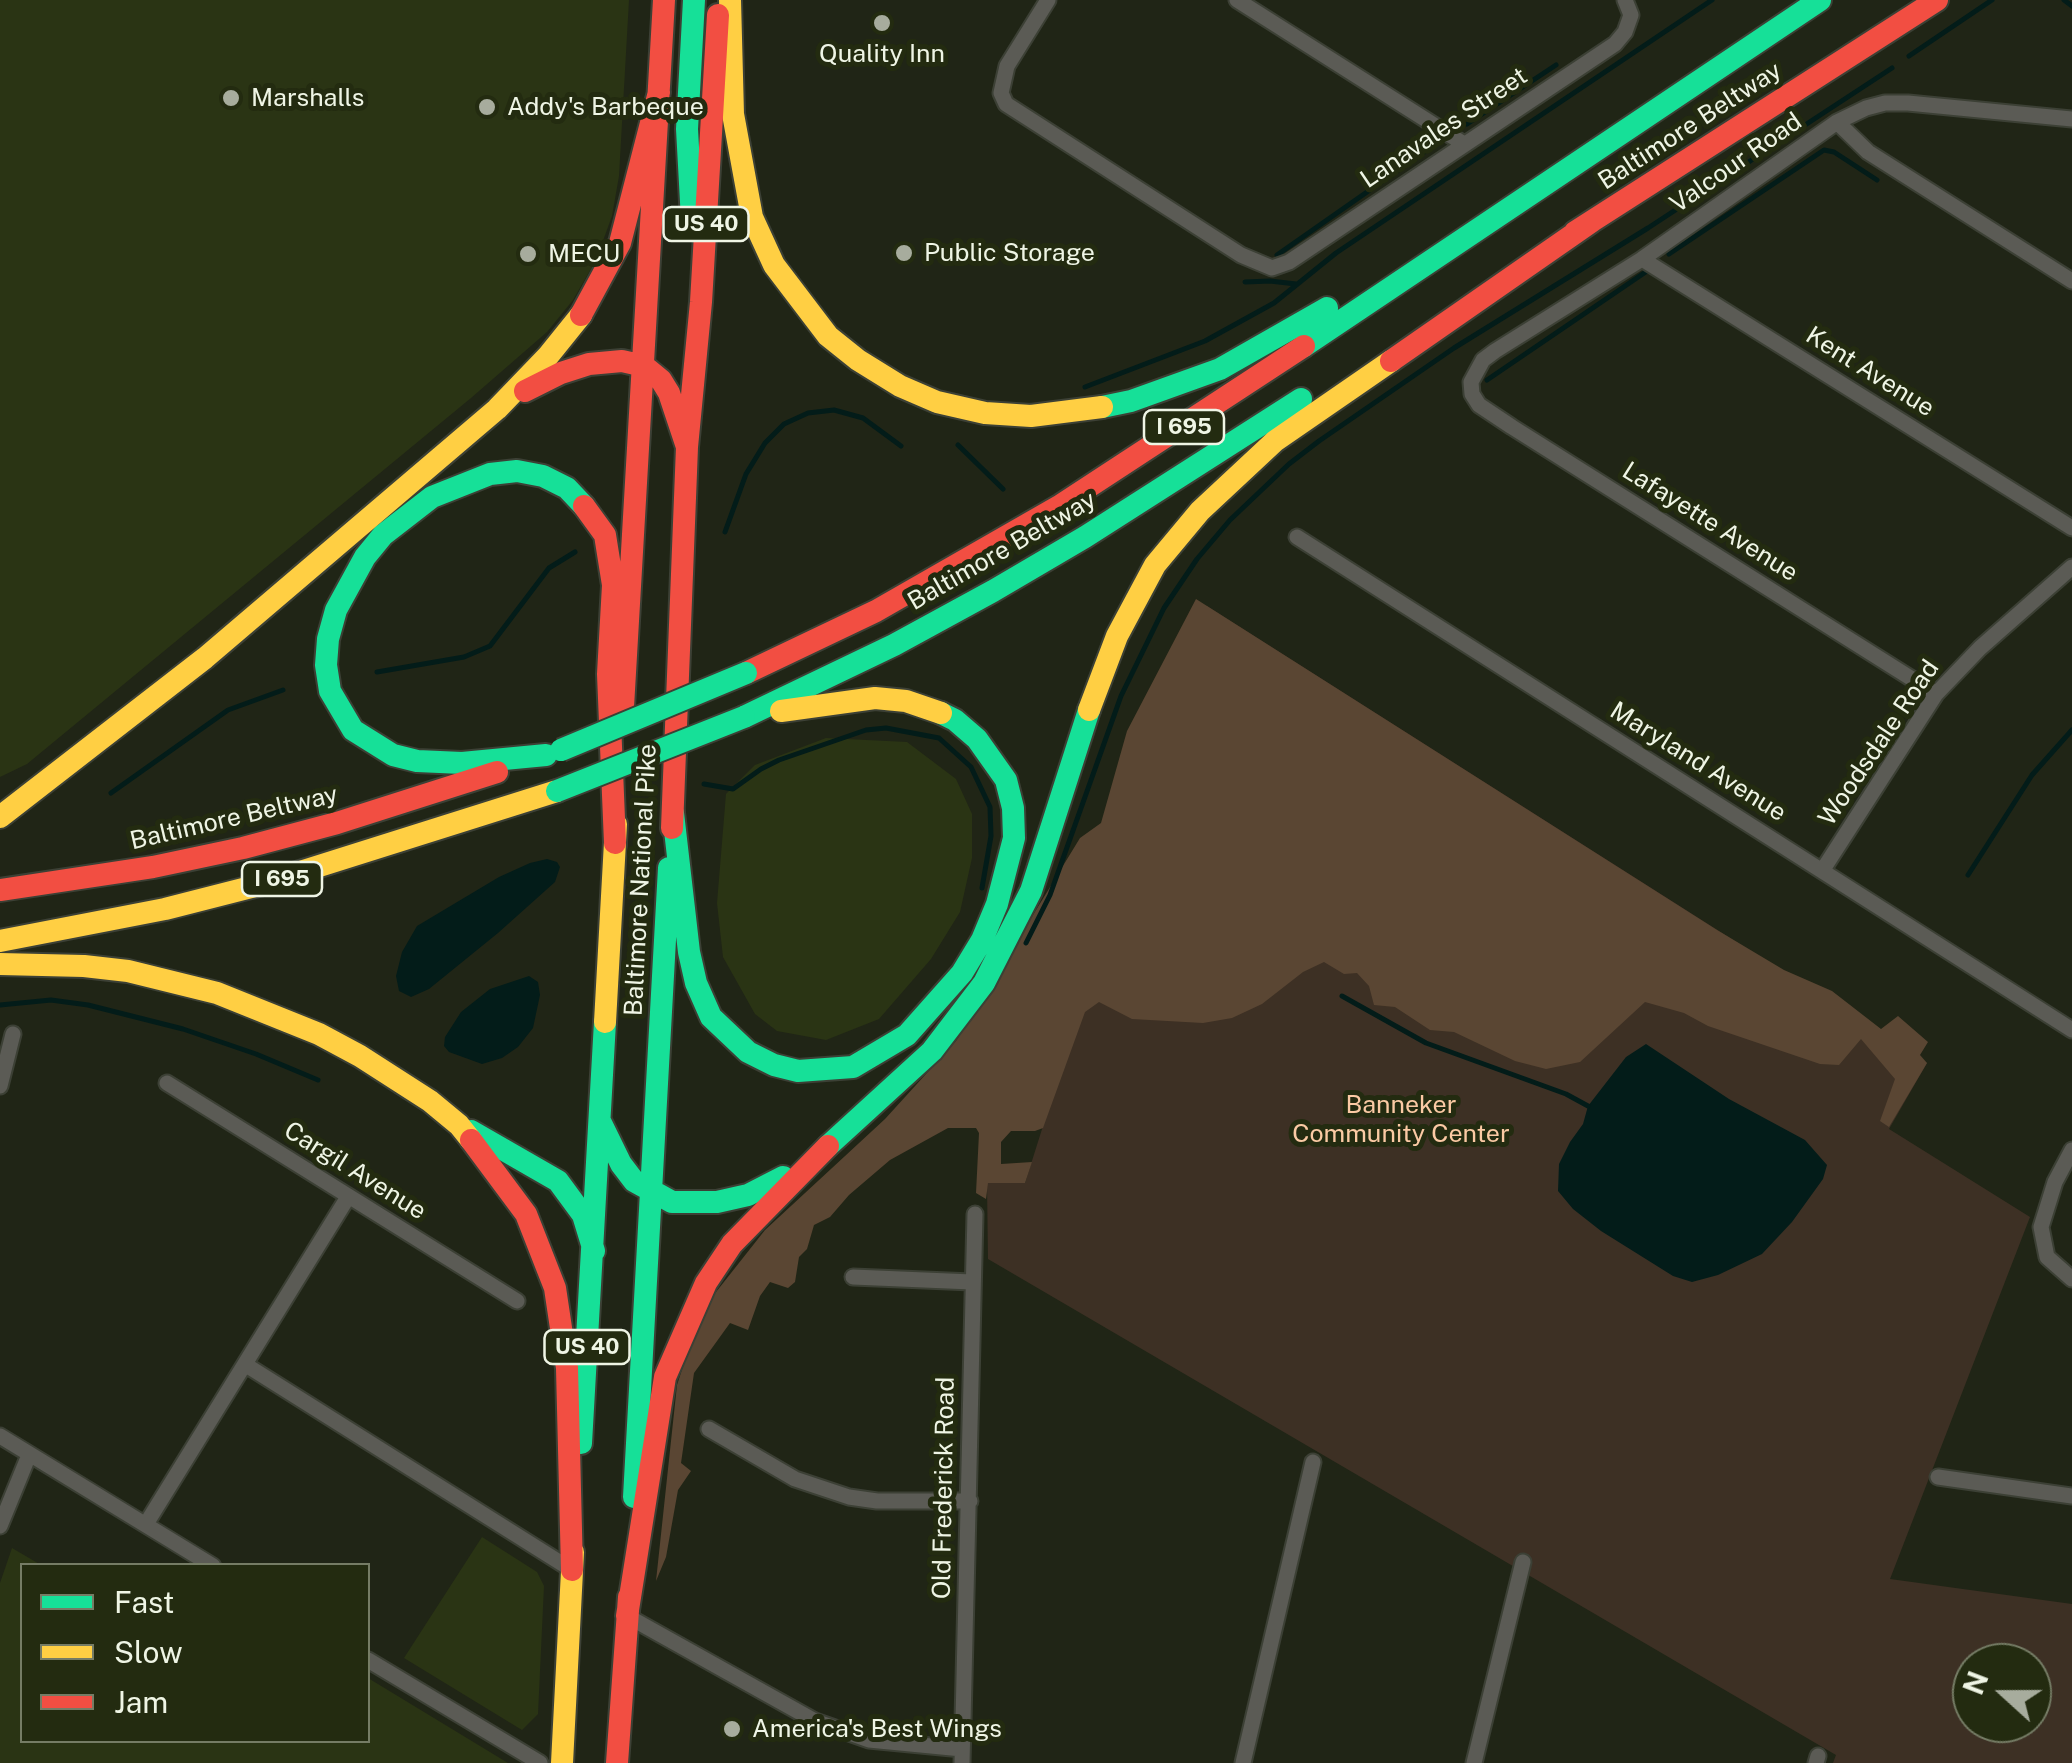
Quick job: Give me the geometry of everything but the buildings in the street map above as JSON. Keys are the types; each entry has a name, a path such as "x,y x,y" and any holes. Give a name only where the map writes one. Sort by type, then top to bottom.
{"main road":[{"name":"Baltimore National Pike","path":"562,1763 664,0"},
{"path":"694,0 688,128 701,302"},
{"name":"Baltimore National Pike","path":"617,1763 672,813 687,448 701,302 719,0"},
{"path":"730,0 738,154 752,218 774,265 828,336 858,360 900,386 937,402 985,413 1032,416 1084,411 1146,397 1220,369 1602,147"},
{"name":"Baltimore Beltway","path":"0,890 154,867 356,818 554,752 746,673 876,611 1061,505 1168,438 1820,0"},
{"name":"Baltimore Beltway","path":"0,941 165,909 259,885 557,791 744,716 894,645 1085,537 1381,348 1591,222 1937,0"},
{"path":"0,817 204,658 497,409 565,336 608,270 629,215 659,92"},
{"path":"628,1616 665,1377 706,1284 732,1244 811,1160 932,1051 984,982 1031,892 1101,674 1136,598 1174,538 1275,441 1591,222"},
{"path":"497,409 536,385 589,364 622,361 644,366 669,392 687,448"},
{"path":"554,752 462,763 417,761 393,755 353,730 330,690 326,666 328,638 336,610 366,556 383,535 432,496 490,474 517,471 543,476 566,488 595,516 606,535 612,564 608,674 615,843"},
{"path":"672,813 696,983 711,1017 748,1052 798,1071 853,1068 906,1035 962,974 997,904 1014,838 1013,808 1006,780 977,738 956,720 906,701 875,698 744,716"},
{"path":"0,964 128,971 216,993 318,1034 414,1090 459,1125 558,1180 582,1215 594,1251"},
{"path":"601,1123 620,1164 634,1181 672,1202 717,1202 760,1190 811,1160"},
{"path":"459,1125 506,1182 526,1214 555,1288 566,1368 572,1570"}],"street":[{"name":"Lanavales Street","path":"1048,0 1007,66 1001,94 1006,104 1241,254 1272,268 1289,262 1615,44 1625,32 1628,8"},
{"path":"1237,0 1464,144"},
{"name":"Valcour Road","path":"1471,382 1482,360 1495,350 1642,258 1838,122 1866,108 1885,103 2072,120"},
{"path":"1838,122 1868,152 2072,280"},
{"name":"Kent Avenue","path":"1642,258 2072,528"},
{"name":"Lafayette Avenue","path":"1471,382 1479,405 1936,694"},
{"name":"Maryland Avenue","path":"1297,538 2072,1030"},
{"name":"Woodsdale Road","path":"1822,871 1936,694 1980,648 2072,567"},
{"path":"0,1086 14,1034"},
{"name":"Cargil Avenue","path":"167,1083 517,1301"},
{"path":"2072,1150 2056,1182 2042,1227 2047,1257 2072,1279"},
{"path":"146,1524 348,1197"},
{"name":"Old Frederick Road","path":"962,1756 975,1214"},
{"path":"853,1277 972,1282"},
{"path":"246,1365 572,1570"},
{"path":"708,1429 795,1479 850,1497 877,1501 970,1501"},
{"path":"0,1436 209,1563"},
{"path":"0,1526 29,1454"},
{"path":"1243,1763 1313,1462"},
{"path":"1938,1477 2072,1496"},
{"path":"1474,1763 1524,1562"},
{"path":"628,1616 815,1722 869,1740 962,1756"},
{"path":"370,1661 540,1763"}],"shaded area":[{"path":"0,0 629,0 619,176 612,216 596,260 573,300 547,332 471,398 27,764 0,777"},
{"path":"1196,599 1717,930 1784,970 1832,991 1881,1029 1898,1016 1928,1042 1920,1055 1927,1063 1889,1127 1880,1121 1895,1079 1861,1039 1839,1065 1820,1064 1645,1002 1580,1062 1546,1069 1515,1061 1454,1032 1430,1030 1395,1007 1374,1005 1369,986 1357,973 1344,974 1324,962 1303,972 1262,1004 1232,1018 1203,1023 1132,1019 1099,1002 1085,1012 1043,1128 1011,1131 1001,1142 1001,1164 1032,1162 1025,1183 988,1183 986,1199 976,1193 979,1133 976,1128 948,1128 890,1160 830,1217 814,1225 807,1249 799,1257 795,1282 788,1288 770,1282 760,1296 748,1330 730,1323 694,1373 681,1463 691,1471 678,1490 666,1557 656,1581 677,1385 701,1311 765,1230 885,1119 956,1041 1080,838 1101,823 1127,731"},
{"path":"826,738 907,742 956,779 972,814 972,858 960,912 931,959 879,1019 826,1040 777,1031 755,1014 723,957 717,903 726,794 755,765"},
{"path":"482,1537 537,1572 544,1586 538,1714 522,1730 404,1658"},
{"path":"12,1548 38,1563 20,1563 20,1743 370,1743 370,1679 508,1763 0,1763 0,1583"}],"green space":[{"name":"Banneker Community Center","path":"1207,606 1927,1063 1889,1129 2030,1217 1890,1579 2072,1604 2072,1763 1833,1763 1836,1755 988,1259 987,1183 1025,1183"}],"water":[{"path":"547,859 560,867 555,882 498,933 429,989 411,997 399,991 396,976 402,952 417,926 499,877"},
{"path":"529,976 538,982 540,995 533,1028 518,1047 502,1058 482,1064 449,1052 444,1046 445,1037 461,1012 490,989"},
{"path":"1646,1044 1729,1099 1805,1140 1827,1165 1823,1179 1792,1222 1762,1254 1718,1275 1692,1282 1673,1276 1601,1231 1558,1191 1559,1164 1583,1124 1588,1106 1626,1057"}],"waterway":[{"path":"1085,387 1205,341 1274,303 1336,253 1712,0"},
{"path":"1909,56 1992,0"},
{"path":"2064,0 2072,6"},
{"path":"1467,124 1556,65"},
{"path":"1026,943 1050,895 1121,696 1164,608 1230,520 1289,464 1454,348 1648,228 1892,68"},
{"path":"1277,255 1437,143"},
{"path":"1669,254 1824,150 1834,152 1877,180"},
{"path":"1487,380 1650,269"},
{"path":"1245,282 1296,284"},
{"path":"725,532 746,474 765,443 784,424 808,413 834,410 863,418 901,446"},
{"path":"958,445 1003,489"},
{"path":"377,672 464,657 490,646 549,568 575,552"},
{"path":"111,793 228,710 283,690"},
{"path":"704,784 733,789 779,760 866,730 886,728 939,738 971,767 990,807 991,836 982,888"},
{"path":"1968,875 2032,775 2072,730"},
{"path":"1342,996 1426,1043 1566,1094 1588,1106"},
{"path":"0,1005 51,1000 88,1005 183,1029 318,1080"}],"traffic: fast":[{"path":"692,220 687,129 694,0"},
{"path":"1304,346 1820,0"},
{"path":"1102,407 1131,401 1220,369 1327,308"},
{"path":"744,717 894,645 993,591 1301,399"},
{"path":"546,755 462,763 417,761 393,755 353,730 330,691 328,639 336,610 365,557 383,535 432,497 490,474 517,471 543,476 567,488 584,506"},
{"path":"561,750 746,673"},
{"path":"828,1146 932,1051 984,983 1031,891 1089,710"},
{"path":"673,813 689,952 696,983 711,1017 748,1052 774,1065 798,1071 853,1067 907,1035 962,973 997,904 1014,838 1013,808 1006,780 977,739 941,713"},
{"path":"557,791 744,717"},
{"path":"634,1497 669,868"},
{"path":"581,1443 605,1022"},
{"path":"601,1123 634,1181 672,1202 717,1202 748,1195 783,1177"},
{"path":"471,1131 558,1181 583,1215 594,1251"}],"traffic: slow":[{"path":"730,0 733,114 752,217 774,265 828,336 900,386 937,402 985,413 1031,416 1102,407"},
{"path":"0,817 205,658 497,409 581,315"},
{"path":"1089,710 1117,636 1155,565 1200,511 1275,441 1391,361"},
{"path":"781,711 875,698 906,701 941,713"},
{"path":"0,941 165,909 259,885 557,791"},
{"path":"605,1022 616,824"},
{"path":"0,964 128,971 217,993 319,1034 360,1056 430,1101 471,1140"},
{"path":"562,1763 573,1552"}],"traffic: jam":[{"path":"622,724 664,0"},
{"path":"1575,232 1937,0"},
{"path":"672,828 687,447 701,302 718,15"},
{"path":"581,315 620,243 659,92"},
{"path":"1391,361 1591,222"},
{"path":"746,673 876,611 1061,505 1304,346"},
{"path":"525,391 589,364 622,361 644,366 669,393 687,447"},
{"path":"584,506 605,535 613,585 608,674 615,843"},
{"path":"0,890 153,867 243,848 497,772"},
{"path":"471,1140 526,1214 555,1288 567,1368 572,1570"},
{"path":"627,1616 665,1377 706,1283 732,1244 828,1146"},
{"path":"617,1763 629,1597"}],"place":[{"name":"Quality Inn","path":"882,23"},
{"name":"Marshalls","path":"231,98"},
{"name":"Addy's Barbeque","path":"487,107"},
{"name":"Public Storage","path":"904,253"},
{"name":"MECU","path":"528,254"},
{"name":"America's Best Wings","path":"732,1729"}]}
